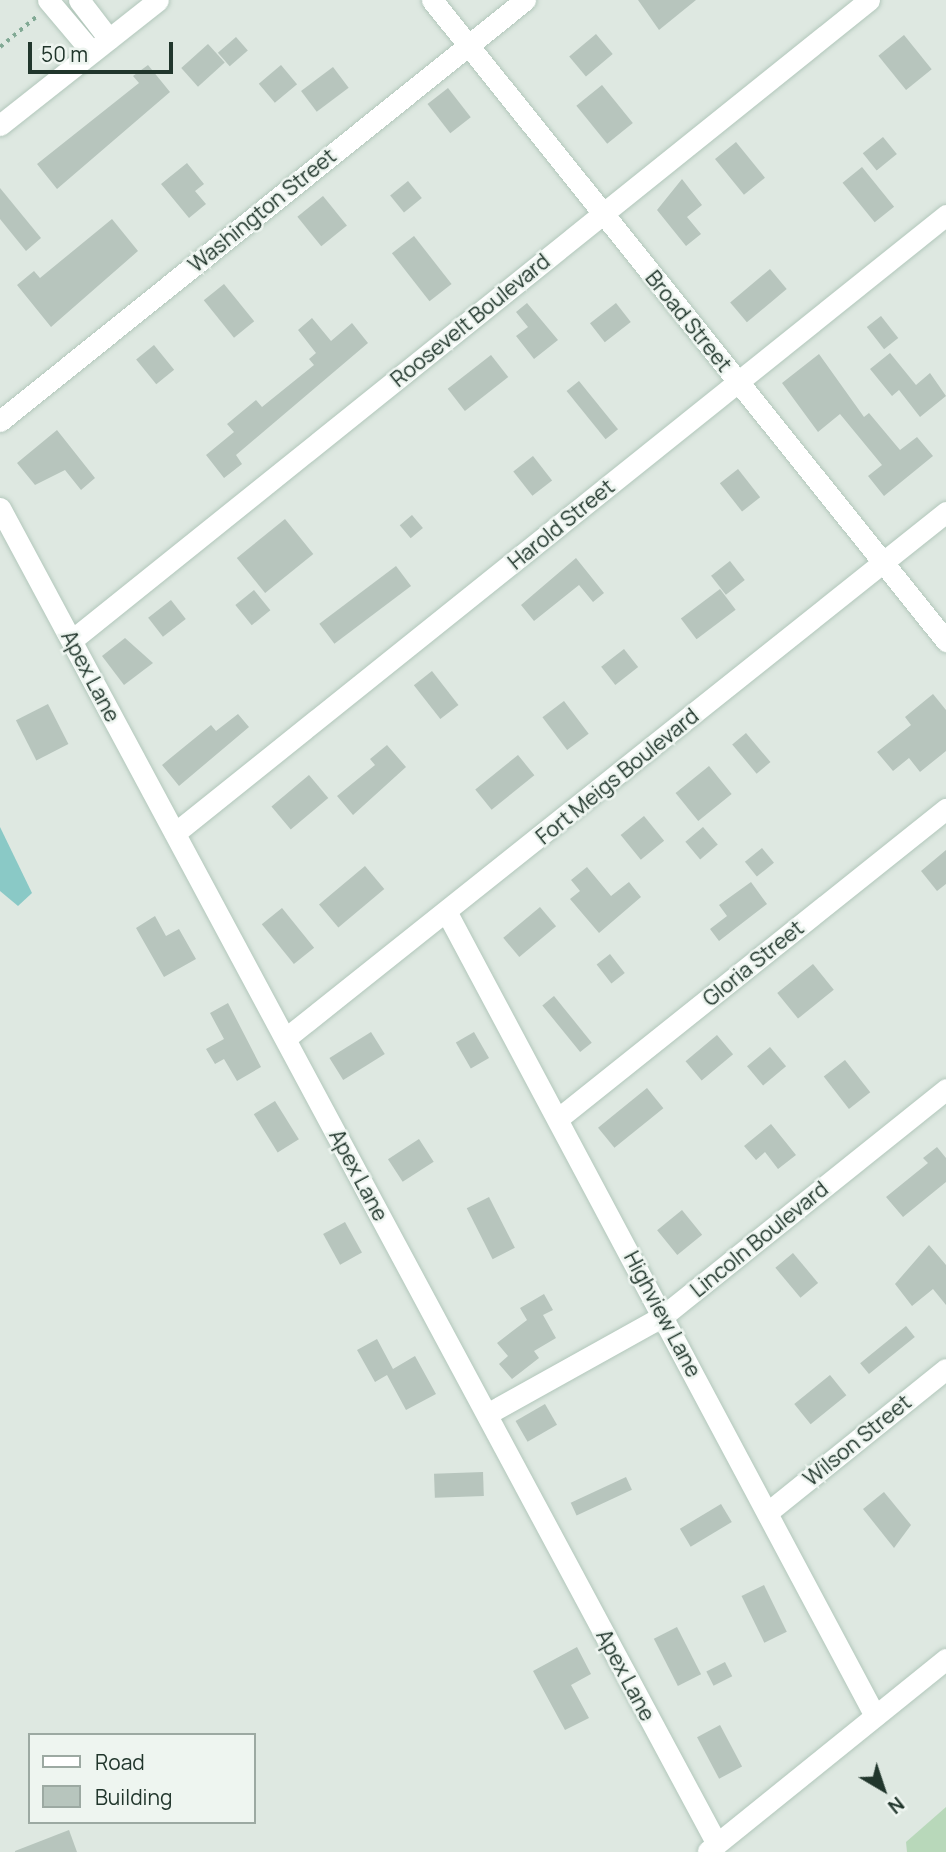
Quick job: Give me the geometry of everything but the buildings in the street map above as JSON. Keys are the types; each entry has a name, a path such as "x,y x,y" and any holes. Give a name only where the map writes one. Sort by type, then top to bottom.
{"street":[{"path":"79,0 109,38"},
{"path":"0,125 158,0"},
{"name":"Broad Street","path":"432,0 946,641"},
{"name":"Washington Street","path":"0,421 524,0"},
{"name":"Roosevelt Boulevard","path":"72,640 869,0"},
{"path":"47,4 92,52"},
{"name":"Harold Street","path":"175,833 946,215"},
{"name":"Apex Lane","path":"0,508 487,1414 712,1848"},
{"name":"Fort Meigs Boulevard","path":"286,1038 447,913 946,512"},
{"name":"Gloria Street","path":"559,1117 946,809"},
{"name":"Highview Lane","path":"447,913 559,1117 875,1716"},
{"name":"Lincoln Boulevard","path":"487,1414 663,1316 946,1089"},
{"name":"Wilson Street","path":"768,1512 946,1369"},
{"path":"712,1848 946,1659"}],"path":[{"path":"0,47 47,4"}],"green space":[{"path":"946,1807 946,1852 907,1852 906,1842"}],"water":[{"path":"0,827 32,893 18,906 0,891"}]}
